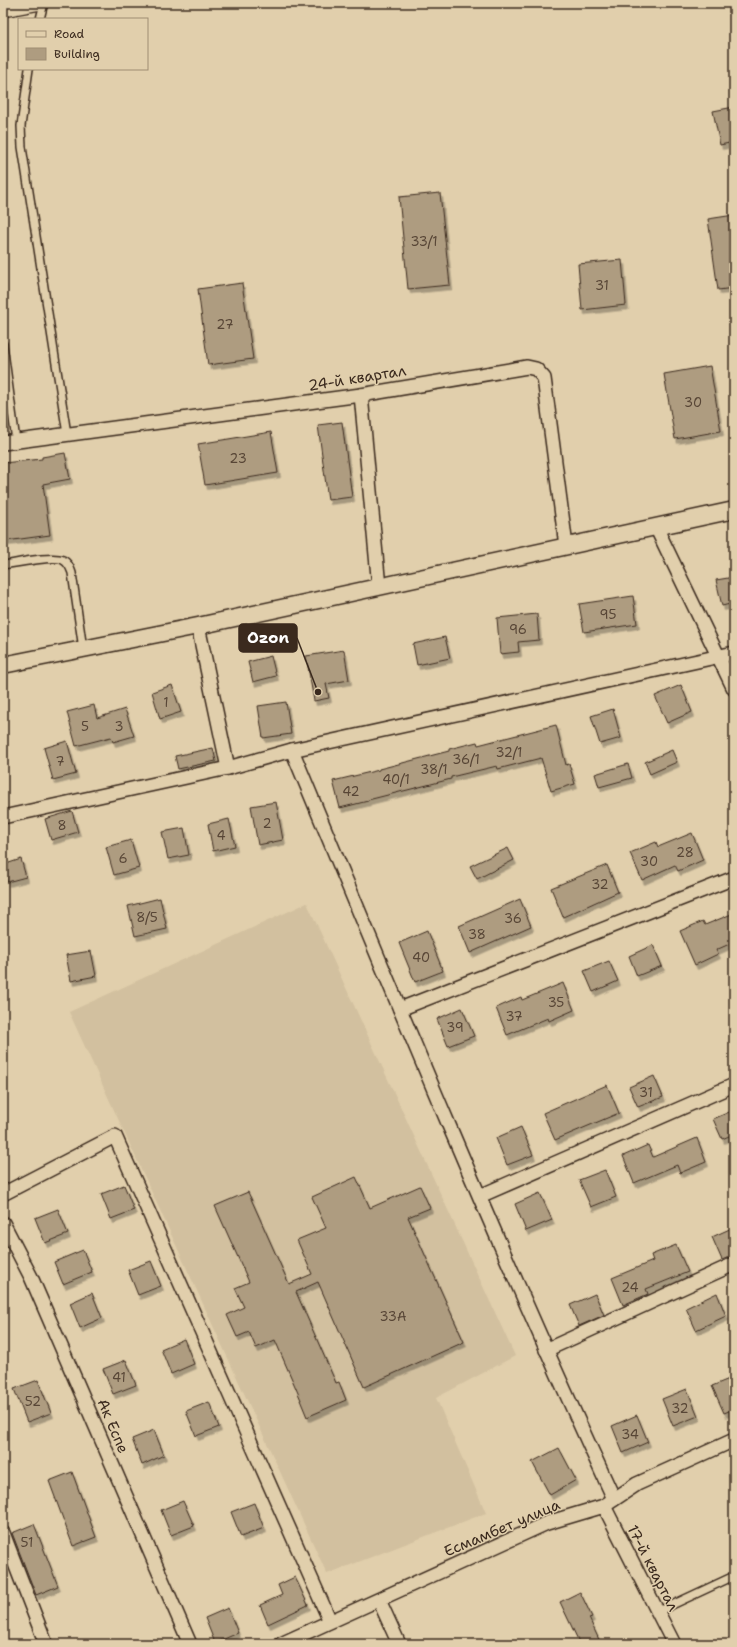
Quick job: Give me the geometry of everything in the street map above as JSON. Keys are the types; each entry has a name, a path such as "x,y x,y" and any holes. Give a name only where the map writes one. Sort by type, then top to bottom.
{"street":[{"path":"3,10 40,3"},
{"name":"24-й квартал","path":"9,442 361,395 527,367 536,369 544,378 566,546"},
{"path":"361,395 378,587"},
{"path":"3,665 198,626 734,510"},
{"path":"656,527 734,689"},
{"path":"198,626 228,768"},
{"path":"3,817 228,768 292,750 734,653"},
{"name":"17-й квартал","path":"292,750 400,1009 546,1350 609,1503 657,1612 674,1644"},
{"path":"400,1009 734,878"},
{"path":"480,1196 734,1085"},
{"path":"3,1194 115,1136 330,1622"},
{"name":"Ак Еспе","path":"3,1223 31,1277 190,1644"},
{"path":"546,1350 734,1264"},
{"name":"Есмамбет улица","path":"281,1644 547,1523 609,1503 638,1484 734,1440"},
{"path":"3,1533 46,1644"},
{"path":"379,1600 399,1644"}],"lane":[{"path":"40,18 44,3"},
{"path":"29,70 21,126 22,147 67,434"},
{"path":"3,344 9,442"},
{"path":"4,565 55,558 64,560 69,565 72,573 83,649"},
{"path":"657,1612 734,1576"}],"shaded area":[{"path":"307,903 515,1356 436,1398 486,1513 327,1574 69,1012"}],"building":[{"path":"734,107 734,142 720,145 713,111"},
{"path":"440,193 450,285 408,289 399,197"},
{"path":"734,215 734,288 718,290 708,219"},
{"path":"622,260 626,305 582,310 578,264"},
{"path":"242,283 253,359 208,365 198,289"},
{"path":"710,366 721,431 675,439 664,374"},
{"path":"342,422 352,497 328,500 318,425"},
{"path":"271,432 278,473 205,485 198,444"},
{"path":"65,453 70,479 43,484 50,535 6,541 3,523 3,463 42,459 42,457"},
{"path":"734,577 734,603 722,606 716,580"},
{"path":"633,596 637,624 584,632 579,604"},
{"path":"537,614 539,640 518,642 519,652 500,654 497,618"},
{"path":"445,637 450,658 417,665 413,644"},
{"path":"344,650 349,680 326,684 329,698 314,701 306,656"},
{"path":"271,656 276,676 253,682 248,662"},
{"path":"172,685 181,712 160,719 152,692"},
{"path":"681,685 692,712 667,723 655,696"},
{"path":"286,702 291,734 263,738 258,706"},
{"path":"94,705 97,718 125,709 134,736 113,742 111,737 76,746 67,712"},
{"path":"613,709 621,738 600,744 591,716"},
{"path":"556,725 566,765 569,764 575,784 551,791 541,758 498,769 497,766 451,777 451,779 340,808 333,781 449,751 449,749 477,742 478,745"},
{"path":"67,741 76,774 53,780 44,748"},
{"path":"213,748 216,761 178,769 175,756"},
{"path":"672,750 677,762 650,774 645,762"},
{"path":"628,764 632,778 599,787 595,774"},
{"path":"276,802 283,840 258,845 251,806"},
{"path":"72,811 78,832 51,840 45,819"},
{"path":"229,819 235,846 213,851 208,824"},
{"path":"184,828 189,855 168,859 162,832"},
{"path":"692,833 703,860 678,871 675,865 642,880 630,853 656,842 658,847"},
{"path":"131,840 139,868 114,875 106,847"},
{"path":"508,848 514,860 477,879 470,866"},
{"path":"21,859 26,877 7,882 3,865"},
{"path":"607,865 618,892 563,917 551,888"},
{"path":"160,898 167,929 135,936 128,906"},
{"path":"520,899 531,926 470,953 459,926"},
{"path":"734,913 734,942 716,950 718,954 695,965 680,931 703,921 705,925"},
{"path":"427,931 443,971 415,982 399,943"},
{"path":"653,945 662,966 637,976 629,956"},
{"path":"91,951 96,976 71,981 66,955"},
{"path":"609,961 618,981 593,992 584,971"},
{"path":"563,983 574,1010 549,1021 548,1018 507,1035 496,1008 521,997 522,1000"},
{"path":"462,1008 474,1036 448,1046 437,1019"},
{"path":"654,1076 663,1097 638,1107 629,1087"},
{"path":"607,1085 619,1113 555,1140 543,1113"},
{"path":"734,1110 734,1134 722,1139 713,1119"},
{"path":"521,1127 533,1155 507,1165 496,1138"},
{"path":"697,1138 706,1162 680,1173 677,1165 634,1183 623,1156 648,1145 653,1157"},
{"path":"605,1170 616,1197 591,1207 579,1180"},
{"path":"356,1177 370,1208 420,1186 430,1208 408,1217 464,1342 364,1387 318,1282 296,1292 336,1383 339,1382 346,1400 307,1417 275,1340 256,1348 249,1332 237,1337 227,1315 244,1307 235,1288 249,1282 215,1206 248,1192 289,1284 312,1274 297,1240 326,1228 312,1197"},
{"path":"124,1185 134,1210 111,1219 101,1194"},
{"path":"540,1193 552,1220 526,1231 515,1204"},
{"path":"58,1209 68,1234 45,1243 35,1218"},
{"path":"734,1227 734,1255 722,1260 712,1237"},
{"path":"676,1245 688,1272 646,1289 648,1294 623,1305 612,1278 653,1261 651,1255"},
{"path":"83,1250 92,1272 63,1284 54,1262"},
{"path":"151,1261 161,1286 138,1295 128,1270"},
{"path":"92,1293 102,1318 80,1328 70,1303"},
{"path":"717,1293 726,1316 696,1330 686,1308"},
{"path":"595,1294 604,1315 579,1326 570,1305"},
{"path":"184,1339 194,1364 171,1374 161,1349"},
{"path":"126,1360 136,1385 113,1394 103,1369"},
{"path":"734,1377 734,1409 724,1413 712,1386"},
{"path":"38,1380 51,1413 27,1422 14,1389"},
{"path":"687,1389 698,1416 673,1426 662,1399"},
{"path":"209,1402 219,1427 196,1436 186,1411"},
{"path":"637,1415 648,1442 623,1453 612,1426"},
{"path":"154,1430 164,1455 142,1465 132,1439"},
{"path":"559,1448 576,1480 550,1495 532,1462"},
{"path":"72,1472 96,1537 73,1546 49,1481"},
{"path":"183,1501 194,1526 171,1535 161,1510"},
{"path":"254,1503 264,1528 241,1537 231,1512"},
{"path":"34,1524 58,1586 36,1595 12,1533"},
{"path":"295,1577 308,1605 268,1624 260,1605 282,1595 278,1585"},
{"path":"580,1592 592,1617 589,1618 601,1644 580,1644 560,1602"},
{"path":"228,1608 238,1633 215,1643 205,1618"}],"place":[{"name":"Ozon","path":"318,692"}]}
